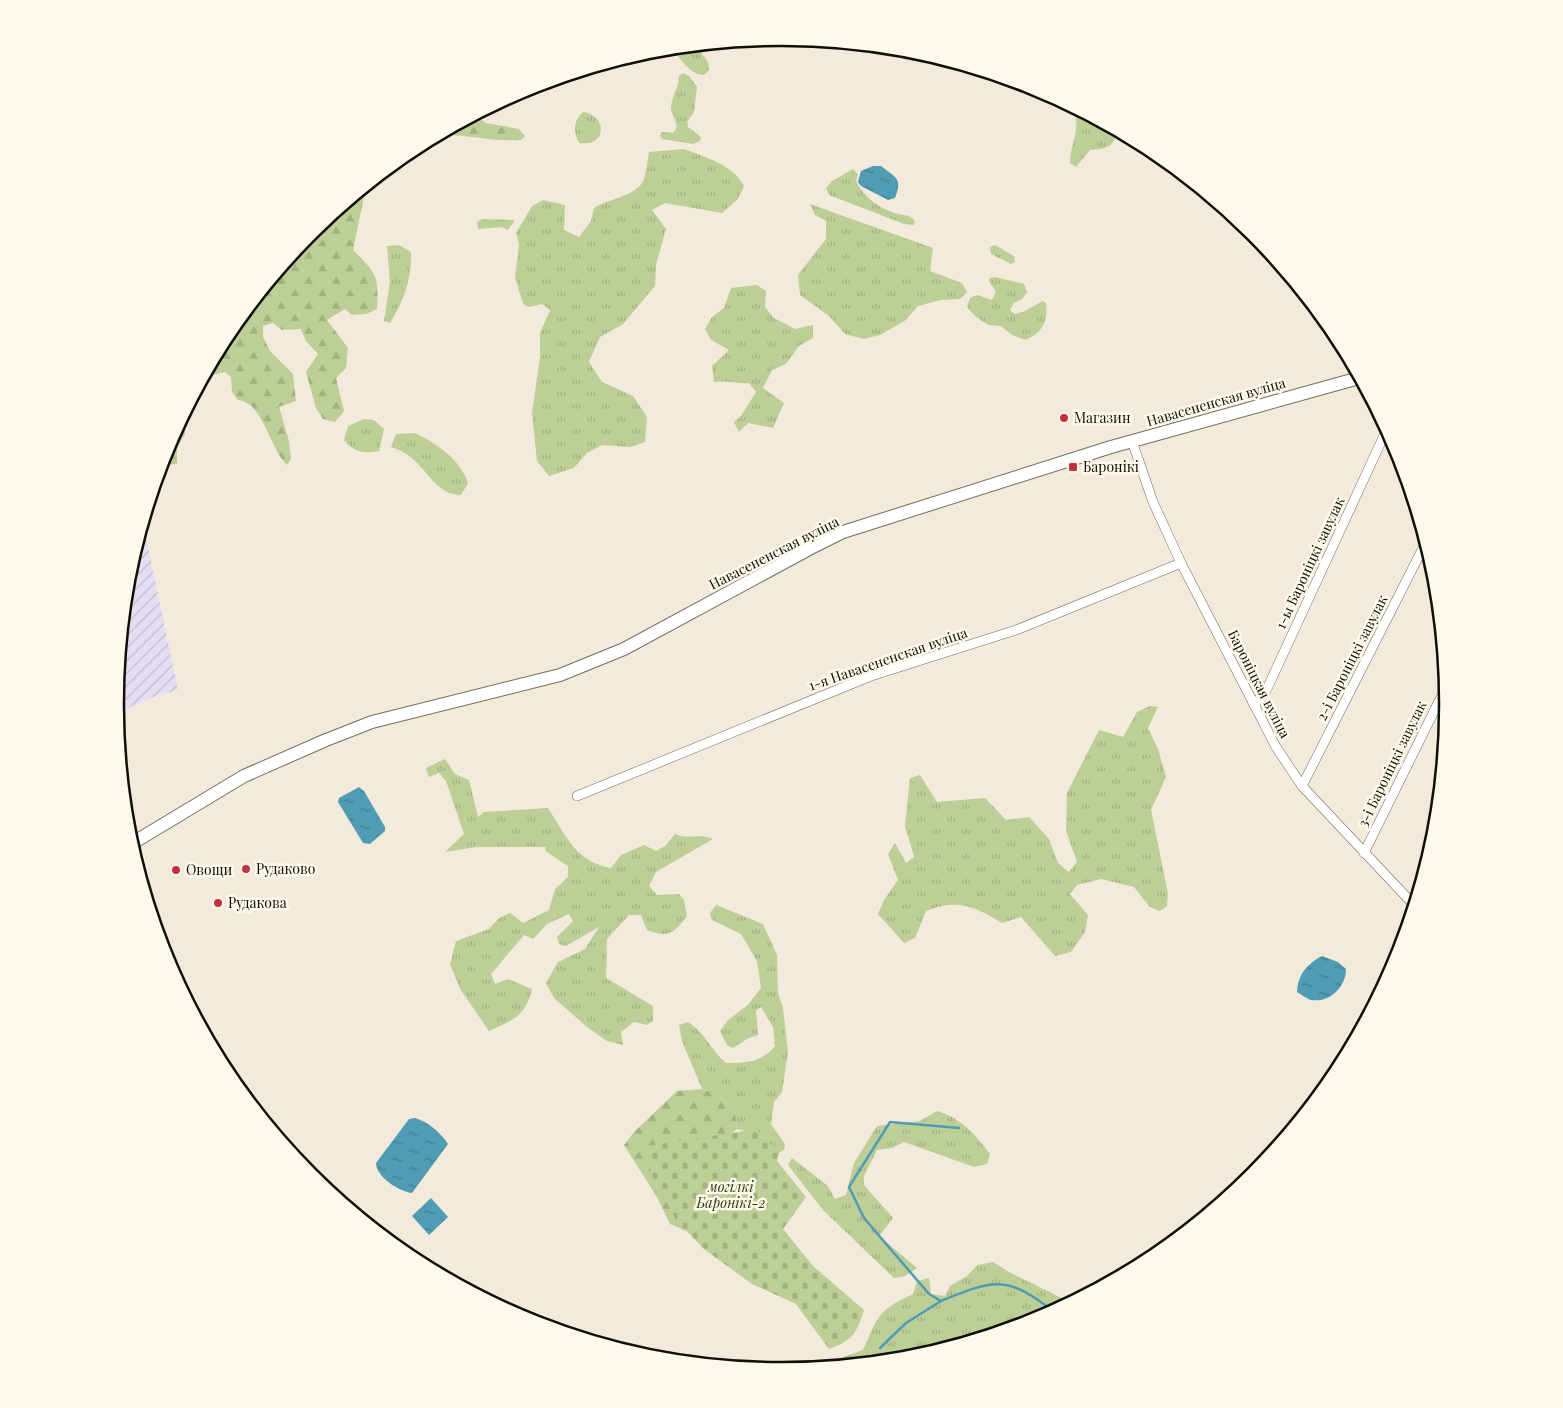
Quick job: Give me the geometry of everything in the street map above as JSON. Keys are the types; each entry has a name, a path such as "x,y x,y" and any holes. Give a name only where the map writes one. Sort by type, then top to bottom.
{"main road":[{"name":"Навасененская вуліца","path":"138,840 244,776 282,758 372,722 560,676 624,649 844,532 1132,441 1353,380"}],"street":[{"name":"1-ы Бароніцкі завулак","path":"1254,706 1266,691 1383,438"},
{"name":"Бароніцкая вуліца","path":"1132,441 1152,502 1181,563 1276,747 1302,786 1409,900"},
{"name":"2-і Бароніцкі завулак","path":"1302,786 1421,552"},
{"name":"1-я Навасененская вуліца","path":"577,796 871,676 1016,630 1181,563"},
{"name":"3-і Бароніцкі завулак","path":"1364,853 1439,701"}],"shaded area":[{"path":"146,536 178,690 156,696 124,710 125,661 129,618"}],"green space":[{"path":"700,52 708,62 709,70 704,75 699,74 682,61 678,55"},
{"path":"683,73 689,76 697,87 694,112 687,122 688,127 701,137 700,141 693,144 662,139 660,136 661,132 673,133 675,130 676,124 671,107 679,76"},
{"path":"583,112 591,114 597,119 601,130 595,140 588,143 579,143 576,135 576,122"},
{"path":"1075,116 1116,137 1107,147 1090,150 1076,167 1070,163"},
{"path":"481,120 486,123 519,129 525,136 521,140 501,140 451,135"},
{"path":"684,149 726,167 733,172 744,186 738,199 722,213 665,203 652,210 666,229 656,265 655,286 623,324 600,337 589,362 602,382 633,396 647,417 645,442 631,447 602,445 587,453 574,468 549,476 537,461 532,413 540,357 540,333 550,310 542,304 529,307 523,304 515,277 519,245 516,233 532,206 543,200 565,205 564,230 579,237 591,221 594,208 632,192 642,183 649,152"},
{"path":"853,169 858,174 856,181 859,187 868,198 885,209 911,217 915,221 914,225 904,224 829,195 826,188 832,181"},
{"path":"364,196 353,250 367,264 374,275 377,289 377,309 366,314 352,315 345,309 327,320 348,348 346,368 336,378 344,411 335,422 323,419 316,408 306,372 318,354 306,341 301,329 282,330 273,323 263,326 263,337 270,351 293,374 296,401 279,407 289,441 291,459 287,465 275,448 266,427 254,409 247,403 238,400 232,392 231,377 225,372 212,375 260,304 287,270 316,239"},
{"path":"810,204 933,248 930,271 962,283 967,292 960,299 941,300 918,306 906,320 880,335 864,339 845,334 829,316 800,295 798,275 826,239 826,221 815,215"},
{"path":"482,219 515,220 508,230 502,227 478,229 477,222"},
{"path":"399,245 411,252 410,271 403,298 390,323 384,321 390,282 387,246"},
{"path":"995,245 1014,256 1015,262 1011,264 991,254 990,247"},
{"path":"995,277 1024,284 1027,292 1022,299 1014,303 1010,310 1015,314 1043,301 1046,303 1045,321 1040,330 1032,337 1026,340 1012,335 1001,326 988,325 975,316 967,307 970,298 977,295 992,300 996,291 989,282 990,278"},
{"path":"757,285 766,291 765,307 774,318 795,329 813,325 813,338 799,346 786,364 772,370 763,388 784,403 773,428 748,423 739,432 734,422 741,416 756,392 749,383 714,382 712,366 729,350 711,340 705,329 712,317 724,308 731,288"},
{"path":"364,419 374,420 384,429 379,451 355,450 344,440 348,426"},
{"path":"185,428 185,434 177,448 177,464 169,465"},
{"path":"415,433 447,453 460,467 468,483 461,495 447,492 441,488 404,452 391,447 396,434"},
{"path":"1150,706 1158,707 1148,728 1158,749 1166,777 1151,810 1168,893 1167,906 1160,911 1150,907 1134,887 1101,879 1077,885 1070,894 1088,915 1085,932 1071,952 1055,956 1021,917 1002,923 966,906 948,905 937,907 926,911 915,938 904,943 878,914 884,900 898,880 888,854 895,843 906,863 914,857 905,826 910,778 920,775 937,802 985,798 1006,820 1029,817 1049,839 1058,863 1069,872 1077,862 1066,831 1067,793 1099,730 1123,737 1137,712"},
{"path":"445,759 455,774 469,780 478,817 484,812 548,808 567,838 580,854 599,865 611,868 621,855 644,845 656,851 665,846 675,834 713,839 656,872 649,886 657,895 679,894 684,900 687,916 678,927 670,933 661,934 647,930 641,915 629,915 607,939 606,978 653,1006 653,1021 647,1025 634,1022 621,1032 623,1045 607,1041 587,1027 554,998 546,983 558,962 585,949 599,927 566,946 559,944 557,937 573,921 569,914 547,924 533,939 524,935 491,974 495,984 508,979 532,989 526,1006 517,1016 489,1031 460,989 450,964 456,941 489,929 499,918 510,913 523,923 549,910 555,889 568,877 568,866 545,851 546,847 477,847 445,852 464,834 446,781 439,773 429,777 426,768"},
{"path":"716,905 763,924 777,955 778,993 783,1008 788,1052 782,1092 774,1102 771,1124 785,1144 784,1150 777,1154 757,1133 737,1129 735,1111 719,1095 702,1089 682,1041 679,1025 688,1022 726,1063 746,1062 759,1058 775,1046 773,1027 761,1007 756,1010 758,1035 747,1039 733,1048 727,1045 720,1031 728,1020 748,1005 761,988 757,961 741,934 712,920 710,913"},
{"path":"702,1089 719,1095 735,1111 737,1129 708,1151 704,1239 670,1224 657,1197 624,1145 634,1132 677,1091"},
{"path":"937,1111 961,1123 979,1140 990,1154 987,1164 974,1167 904,1142 892,1148 877,1150 864,1176 864,1185 893,1218 879,1236 917,1268 905,1276 894,1278 823,1210 788,1165 792,1158 828,1186 835,1199 846,1195 854,1163 877,1126 920,1121"},
{"name":"могілкі Баронікі-2","path":"756,1129 779,1153 777,1161 806,1197 783,1229 813,1266 864,1310 859,1325 852,1335 843,1343 829,1349 796,1304 752,1284 704,1249 677,1221 651,1174 648,1146"},
{"path":"993,1262 1063,1298 993,1327 952,1339 910,1349 839,1359 863,1350 876,1321 892,1305 913,1294 917,1281 929,1278 931,1294 945,1296 950,1286 967,1276 977,1265"}],"water":[{"path":"873,166 881,166 897,179 898,186 895,198 888,200 861,186 858,182 861,171"},
{"path":"359,787 364,791 385,827 385,831 370,844 363,843 338,802 339,798"},
{"path":"1322,956 1338,962 1346,969 1345,975 1340,987 1331,996 1325,999 1311,1000 1297,992 1299,980 1304,970"},
{"path":"415,1118 433,1128 448,1144 412,1193 401,1190 384,1178 376,1163 409,1119"},
{"path":"431,1198 448,1217 429,1235 412,1216"}],"waterway":[{"path":"959,1128 890,1122 849,1187 864,1218 929,1294 941,1301 974,1288 999,1284 1023,1291 1046,1306"},
{"path":"880,1348 906,1323 941,1301"}],"place":[{"name":"Магазин","path":"1064,418"},
{"name":"Баронікі","path":"1073,467"},
{"name":"Рудаково","path":"246,869"},
{"name":"Овощи","path":"176,870"},
{"name":"Рудакова","path":"218,903"}]}
